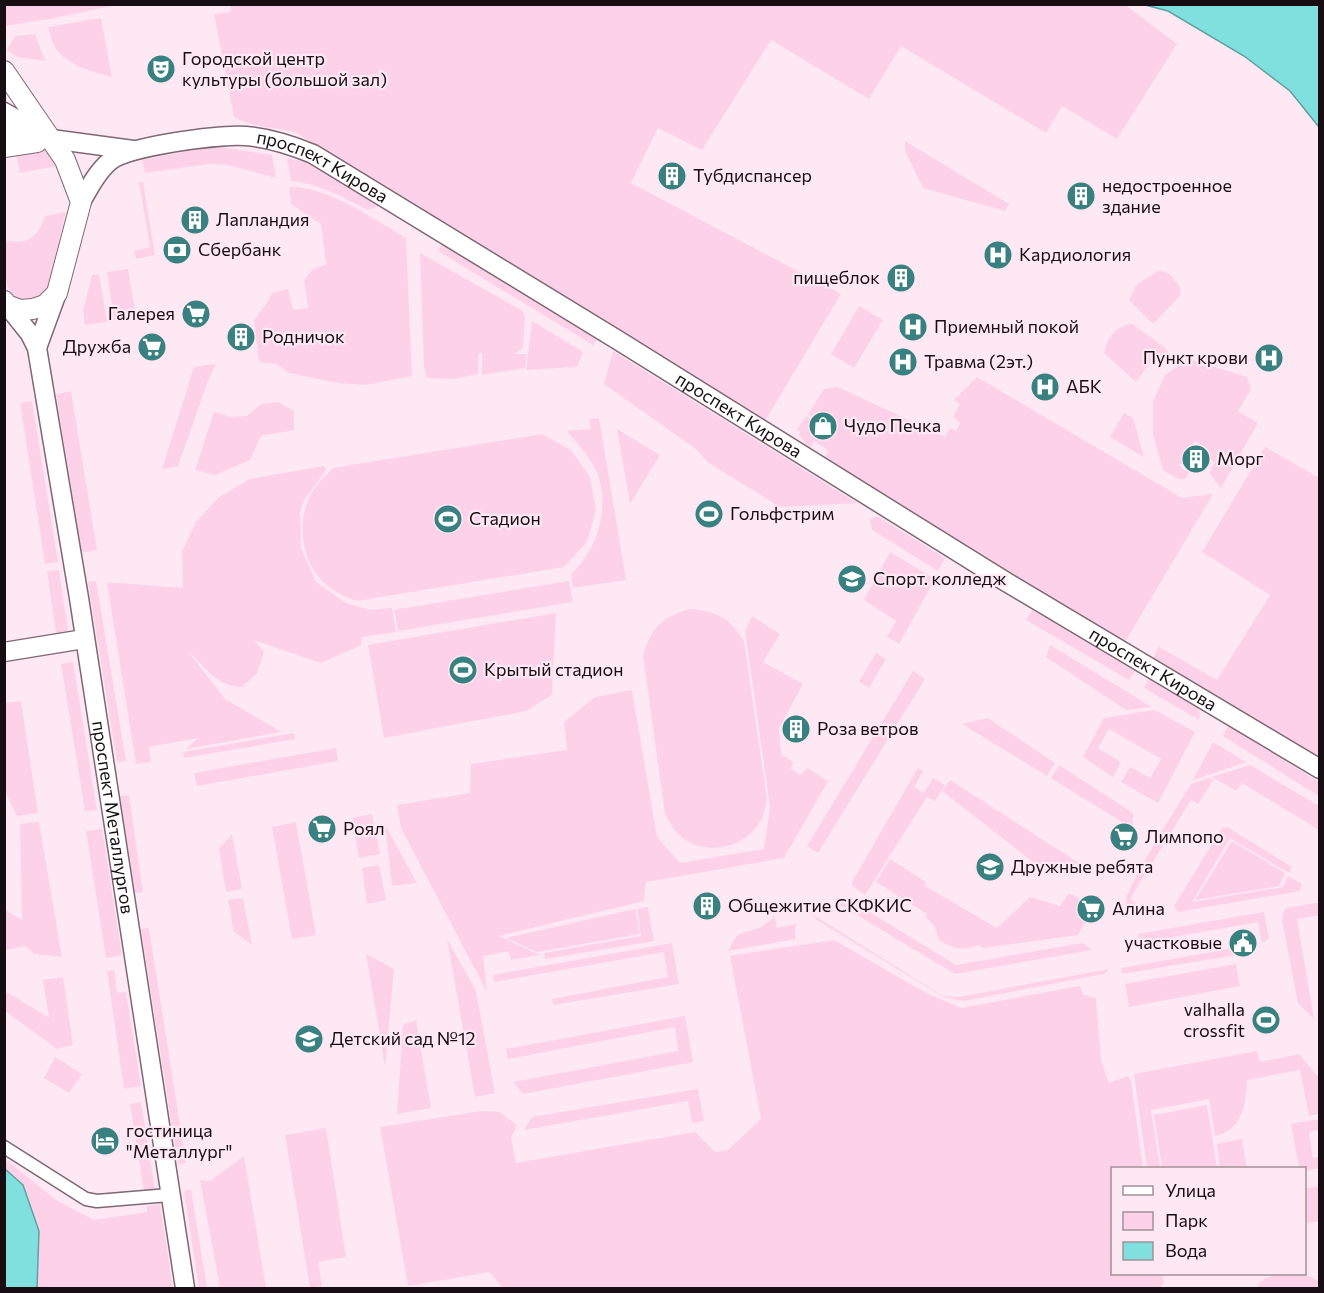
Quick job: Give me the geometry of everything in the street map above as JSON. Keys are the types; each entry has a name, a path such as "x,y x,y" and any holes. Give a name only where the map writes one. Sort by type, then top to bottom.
{"main road":[{"path":"4,71 64,160 81,202"},
{"path":"4,112 51,139"},
{"path":"4,131 135,150"},
{"name":"проспект Кирова","path":"135,150 213,137 245,136 278,141 313,154 1003,580 1320,768"},
{"path":"4,147 51,139"},
{"path":"6,303 20,310 33,309 45,306 57,293 81,202 93,180 110,161 119,155 135,150"},
{"name":"проспект Металлургов","path":"37,348 57,293"},
{"name":"проспект Металлургов","path":"6,303 30,334 37,348 184,1288"},
{"path":"4,652 84,639"}],"street":[{"path":"4,1147 86,1199 97,1202 170,1195"}],"green space":[{"path":"5,4 117,5 5,26"},
{"path":"230,4 1124,4 1177,44 1117,139 1062,106 1046,133 901,46 869,99 771,40 702,150 658,128 631,183 841,294 765,421 295,132 256,125 234,117 214,14 231,12"},
{"path":"101,18 112,77 80,67 65,58 54,45 48,27"},
{"path":"35,34 45,61 17,57 7,50 15,36"},
{"path":"905,141 1009,204 1005,211 923,188 905,151"},
{"path":"214,146 272,155 276,178 228,165 208,164 145,173 142,160"},
{"path":"42,149 51,155 57,166 20,173 16,152"},
{"path":"287,158 311,163 382,205 368,210 321,188 291,181"},
{"path":"139,182 143,182 155,255 136,259 134,251 150,247"},
{"path":"289,187 304,188 334,198 365,213 406,238 412,376 365,385 338,383 289,373 276,364 259,362 254,320 272,293 288,289 293,310 308,308 304,280 312,270 326,264 321,224 291,204"},
{"path":"66,212 48,286 36,298 25,300 17,298 8,286 4,267 4,240 20,241 31,238 39,230 45,216"},
{"path":"442,244 599,338 593,345 438,251"},
{"path":"420,253 521,310 525,315 523,348 514,354 527,354 525,368 482,375 482,353 479,353 478,374 454,379 427,378 424,367"},
{"path":"128,269 136,316 114,320 107,272"},
{"path":"1160,270 1170,274 1180,287 1180,296 1153,324 1129,300 1137,284"},
{"path":"99,274 107,322 85,325 83,310 92,275"},
{"path":"859,306 883,320 854,368 831,354"},
{"path":"532,321 583,352 577,367 526,370"},
{"path":"1131,323 1170,354 1152,360 1136,382 1104,353 1113,334"},
{"path":"613,351 857,503 780,507 709,463 696,449 604,384"},
{"path":"1189,359 1247,377 1251,389 1238,411 1258,423 1221,488 1209,473 1215,462 1202,454 1205,448 1195,441 1179,466 1189,473 1185,479 1178,479 1163,470 1153,434 1153,401 1165,375"},
{"path":"216,364 178,466 162,469 194,367"},
{"path":"977,377 1182,498 1213,494 1124,644 834,469 835,463 825,457 829,451 814,441 810,448 797,430 806,416 817,423 814,429 824,436 833,421 823,414 819,421 808,414 824,389 838,387 945,437 950,428 956,431 960,423 953,417 960,404 954,400"},
{"path":"71,391 97,550 82,553 56,394"},
{"path":"32,401 58,562 45,564 20,403"},
{"path":"278,402 294,411 294,430 261,436 250,460 215,475 195,470 214,412 230,417 247,416 261,404"},
{"path":"1124,413 1133,418 1144,457 1110,437"},
{"path":"599,418 626,580 573,588 571,574 589,552 600,525 602,496 595,468 567,431 591,429 589,419"},
{"path":"617,429 660,455 630,504"},
{"name":"Стадион","path":"542,434 571,450 590,477 596,510 587,542 564,567 356,601 335,591 323,582 314,570 307,557 304,542 302,527 304,512 317,485 333,468"},
{"path":"1265,447 1319,478 1319,758 1152,660 1159,647 1217,680 1270,595 1202,552"},
{"path":"324,466 326,470 303,502 300,513 301,548 316,582 346,603 370,610 392,608 396,632 362,637 361,645 321,663 254,640 264,652 257,673 242,687 233,686 218,679 187,650 225,699 281,732 186,749 198,738 149,747 151,762 136,764 107,583 183,588 182,551 196,522 219,497 250,479"},
{"path":"877,516 945,558 938,571 872,530 870,520"},
{"path":"890,552 935,579 899,644 887,637 896,621 864,600"},
{"path":"59,570 68,631 56,633 47,571"},
{"path":"96,581 126,761 117,762 88,582"},
{"path":"569,581 573,602 398,631 394,610"},
{"path":"690,609 722,617 744,641 767,799 761,820 753,831 744,839 722,847 698,846 687,841 676,832 665,814 643,656 654,631 664,620"},
{"path":"1032,610 1135,671 1129,680 1026,620"},
{"name":"Крытый стадион","path":"556,613 552,695 526,711 384,738 368,645"},
{"path":"752,616 780,634 763,662 803,684 779,728 781,754 793,762 791,769 801,775 807,768 828,781 784,858 646,882 644,901 499,936 540,955 511,960 509,951 483,956 487,992 401,828 397,805 470,793 471,764 567,750 564,722 595,697 632,690 657,837 680,863 764,849 770,807 745,631"},
{"path":"1050,645 1152,707 1126,710 1046,657"},
{"path":"876,653 886,659 869,688 859,682"},
{"path":"73,662 97,810 85,811 61,664"},
{"path":"913,671 925,679 818,853 807,846"},
{"path":"1149,677 1197,707 1200,713 1199,720 1144,688"},
{"path":"21,701 38,813 17,816 5,792 4,703"},
{"path":"1155,710 1195,732 1158,803 1121,782 1130,767 1150,778 1161,759 1109,729 1098,748 1121,762 1113,777 1083,757 1104,718"},
{"path":"988,718 1055,763 1047,776 962,724"},
{"path":"1228,726 1319,782 1319,796 1223,736"},
{"path":"294,733 295,739 184,758 183,752"},
{"path":"1213,742 1246,762 1193,780"},
{"path":"336,748 338,761 197,786 194,773"},
{"path":"1059,765 1133,813 1133,829 1051,778"},
{"path":"1250,765 1319,806 1319,830 1242,783 1236,791 1212,777"},
{"path":"918,768 923,771 914,787 924,793 933,778 945,785 935,801 927,797 865,895 852,886 853,880"},
{"path":"1209,778 1214,779 1198,804 1191,800 1130,899 1149,912 1147,918 1134,913 1126,902 1143,864 1191,784"},
{"path":"950,780 1079,863 1042,869 942,791"},
{"path":"129,795 143,892 135,893 120,796"},
{"path":"372,814 380,854 359,858 352,818"},
{"path":"39,822 62,957 34,954 26,946 5,950 5,910 22,920 20,824"},
{"path":"296,822 316,935 292,939 272,827"},
{"path":"385,825 417,883 392,886"},
{"path":"1222,828 1229,828 1292,867 1289,873 1230,838 1192,902 1283,887 1288,876 1302,884 1300,891 1178,912 1174,906"},
{"path":"102,829 122,955 106,958 86,831"},
{"path":"232,834 242,889 226,892 219,849"},
{"path":"1232,841 1285,873 1279,886 1195,900"},
{"path":"890,859 926,882 925,886 997,928 1030,897 1060,906 1069,893 1087,903 1080,915 1087,919 1078,935 983,948 979,945 968,948 953,947 939,940 935,927 926,917 927,914 876,882"},
{"path":"379,865 386,900 367,904 362,868"},
{"path":"243,898 252,945 234,932 228,900"},
{"path":"850,900 956,965 1083,943 1092,950 955,974 837,903"},
{"path":"1316,903 1319,906 1319,915 1297,919 1314,1019 1298,1003 1282,920 1286,908"},
{"path":"648,907 654,941 545,959 544,953 641,936 637,909"},
{"path":"635,909 640,934 537,952 506,938"},
{"path":"1264,912 1269,939 1262,943 1258,922 1139,943 1138,934"},
{"path":"810,913 943,996 959,997 1109,969 1104,974 963,1001 944,997 817,920"},
{"path":"774,914 777,928 796,924 795,939 728,951 737,935 761,927 773,918"},
{"path":"149,928 186,1163 178,1165 141,929"},
{"path":"447,939 476,991 495,1093 475,1097"},
{"path":"834,940 926,993 961,1008 1080,986 1083,995 1096,998 1101,1060 1109,1083 1128,1076 1131,1081 1143,1167 1111,1167 1111,1275 1162,1275 1164,1283 1160,1288 503,1288 489,1272 408,1286 380,1127 481,1111 500,1112 517,1126 511,1137 516,1163 695,1132 715,1152 728,1150 761,1119 730,956"},
{"path":"672,943 679,984 553,1005 552,999 668,977 664,952 494,982 493,975"},
{"path":"1235,948 1236,955 1127,973 1122,973 1121,968"},
{"path":"366,954 394,969 385,1066"},
{"path":"1236,964 1240,986 1129,1007 1125,984"},
{"path":"114,970 117,993 126,992 141,1086 124,1089 107,971"},
{"path":"63,977 73,1045 57,1049 5,1011 5,996 7,992 49,1018 43,980"},
{"path":"685,1016 693,1062 523,1094 513,1082 678,1051 675,1027 508,1059 506,1049"},
{"path":"416,1020 431,1108 397,1114 403,1025"},
{"path":"1257,1051 1260,1062 1299,1054 1319,1078 1319,1114 1309,1116 1300,1070 1247,1080 1244,1107 1237,1122 1232,1128 1215,1136 1209,1099 1151,1110 1160,1167 1147,1167 1134,1074"},
{"path":"55,1057 82,1074 69,1093 44,1078"},
{"path":"698,1089 704,1121 692,1123 688,1101 524,1130 532,1117"},
{"path":"141,1102 155,1190 144,1191 130,1104"},
{"path":"1207,1105 1217,1167 1162,1167 1154,1115"},
{"path":"1319,1119 1319,1130 1309,1132 1313,1158 1319,1157 1319,1168 1306,1171 1306,1167 1299,1167 1291,1124"},
{"path":"326,1128 346,1257 318,1262 322,1286 310,1288 285,1135"},
{"path":"1242,1139 1247,1167 1220,1167 1217,1144"},
{"path":"244,1156 266,1288 220,1288 200,1180 210,1181"},
{"path":"4,1158 56,1200 94,1220 147,1212 147,1206 160,1204 173,1288 37,1288 39,1231 23,1185 5,1169"},
{"path":"1319,1186 1319,1221 1306,1224 1306,1189"},
{"path":"191,1189 207,1288 199,1288 184,1191"},
{"path":"1276,1275 1306,1275 1319,1281 1319,1288 1258,1288 1258,1285 1266,1278"}],"water":[{"path":"1145,5 1319,5 1319,127 1290,91 1244,56 1168,11"},
{"path":"5,1169 23,1185 39,1231 37,1288 5,1288"}],"place":[{"name":"Городской центр культуры (большой зал)","path":"161,69"},
{"name":"Тубдиспансер","path":"672,176"},
{"name":"недостроенное здание","path":"1081,196"},
{"name":"Лапландия","path":"195,220"},
{"name":"Сбербанк","path":"177,250"},
{"name":"Кардиология","path":"998,255"},
{"name":"пищеблок","path":"901,278"},
{"name":"Галерея","path":"196,314"},
{"name":"Приемный покой","path":"913,327"},
{"name":"Родничок","path":"241,337"},
{"name":"Дружба","path":"152,347"},
{"name":"Пункт крови","path":"1269,358"},
{"name":"Травма (2эт.)","path":"903,362"},
{"name":"АБК","path":"1045,387"},
{"name":"Чудо Печка","path":"823,426"},
{"name":"Морг","path":"1196,459"},
{"name":"Гольфстрим","path":"709,514"},
{"name":"Стадион","path":"448,519"},
{"name":"Спорт. колледж","path":"852,579"},
{"name":"Крытый стадион","path":"463,670"},
{"name":"Роза ветров","path":"796,729"},
{"name":"Роял","path":"322,829"},
{"name":"Лимпопо","path":"1124,837"},
{"name":"Дружные ребята","path":"990,867"},
{"name":"Общежитие СКФКИС","path":"707,906"},
{"name":"Алина","path":"1091,909"},
{"name":"участковые","path":"1243,943"},
{"name":"valhalla crossfit","path":"1266,1020"},
{"name":"Детский сад №12","path":"309,1039"},
{"name":"гостиница \"Металлург\"","path":"105,1141"}]}
